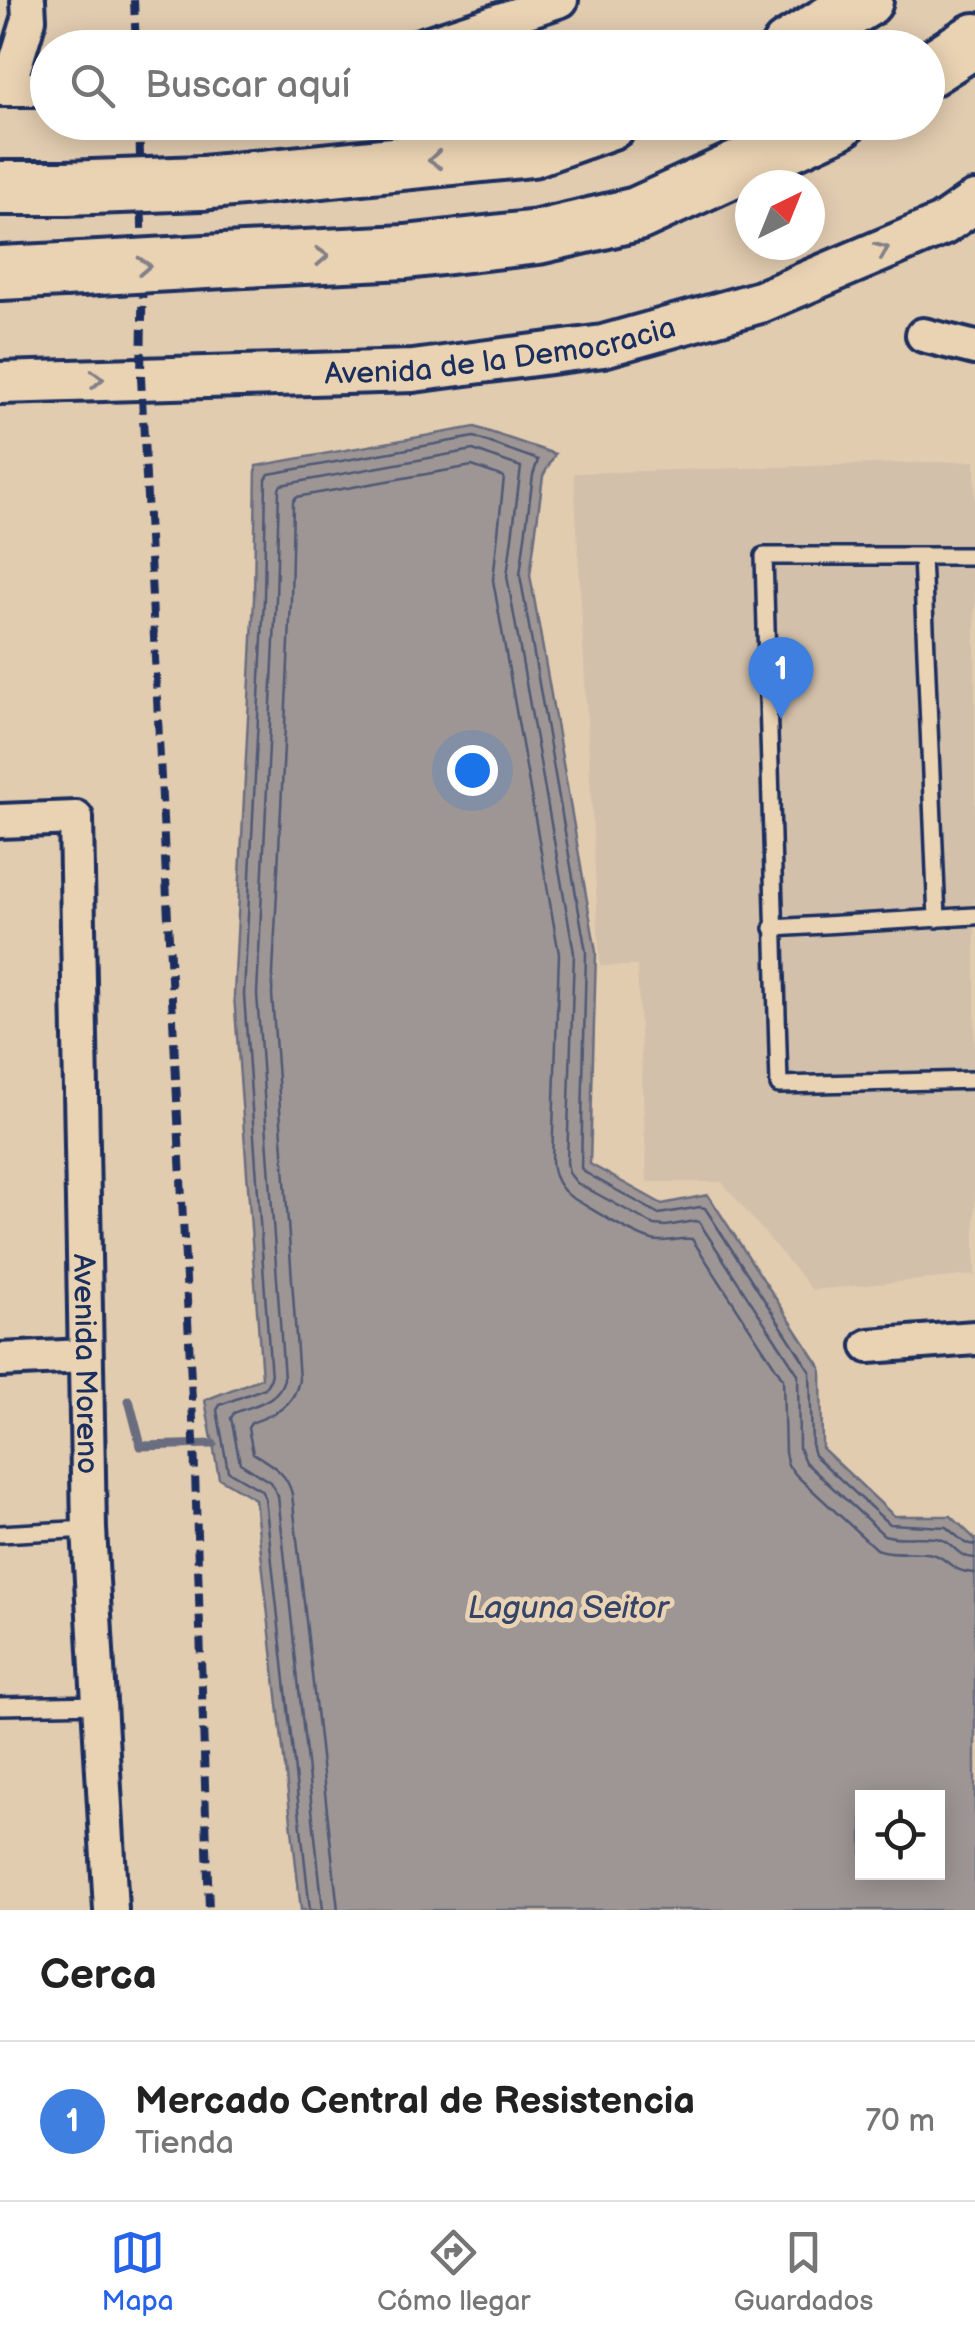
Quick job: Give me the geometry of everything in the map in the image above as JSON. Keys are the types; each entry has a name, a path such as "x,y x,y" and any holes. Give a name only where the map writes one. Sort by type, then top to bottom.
{"highway":[{"path":"817,30 866,0"},
{"path":"945,59 975,40"},
{"path":"0,188 202,182 532,150 560,140"},
{"path":"0,274 406,252 538,237 637,214 799,140"}],"street":[{"path":"28,0 30,19 4,88 30,88"},
{"path":"469,30 561,0"},
{"name":"Avenida de la Democracia","path":"0,383 413,371 602,346 760,302 958,226 975,202"},
{"path":"923,335 975,348"},
{"name":"Avenida Moreno","path":"0,822 76,818 89,1529 111,1910"},
{"path":"870,1346 975,1338"},
{"path":"0,1360 86,1356"}],"lane":[{"path":"975,556 764,556 779,1085 975,1080"},
{"path":"922,556 936,918"},
{"path":"773,928 975,916"},
{"path":"0,1534 89,1529"},
{"path":"0,1706 100,1704"}],"shaded area":[{"path":"975,461 975,1275 812,1290 722,1182 647,1182 637,966 600,966 574,473"}],"water":[{"name":"Laguna Seitor","path":"475,427 555,454 543,476 530,575 596,952 590,1164 662,1204 708,1195 821,1368 822,1448 894,1516 951,1516 975,1539 975,1910 301,1910 255,1499 219,1478 205,1400 262,1378 234,995 254,599 256,466"}],"waterway":[{"path":"129,1400 141,1446 213,1444"}],"railway":[{"path":"134,0 135,30"},
{"path":"140,140 141,377 194,1440 209,1910"}],"place":[{"name":"Mercado Central de Resistencia","path":"781,719"}]}
